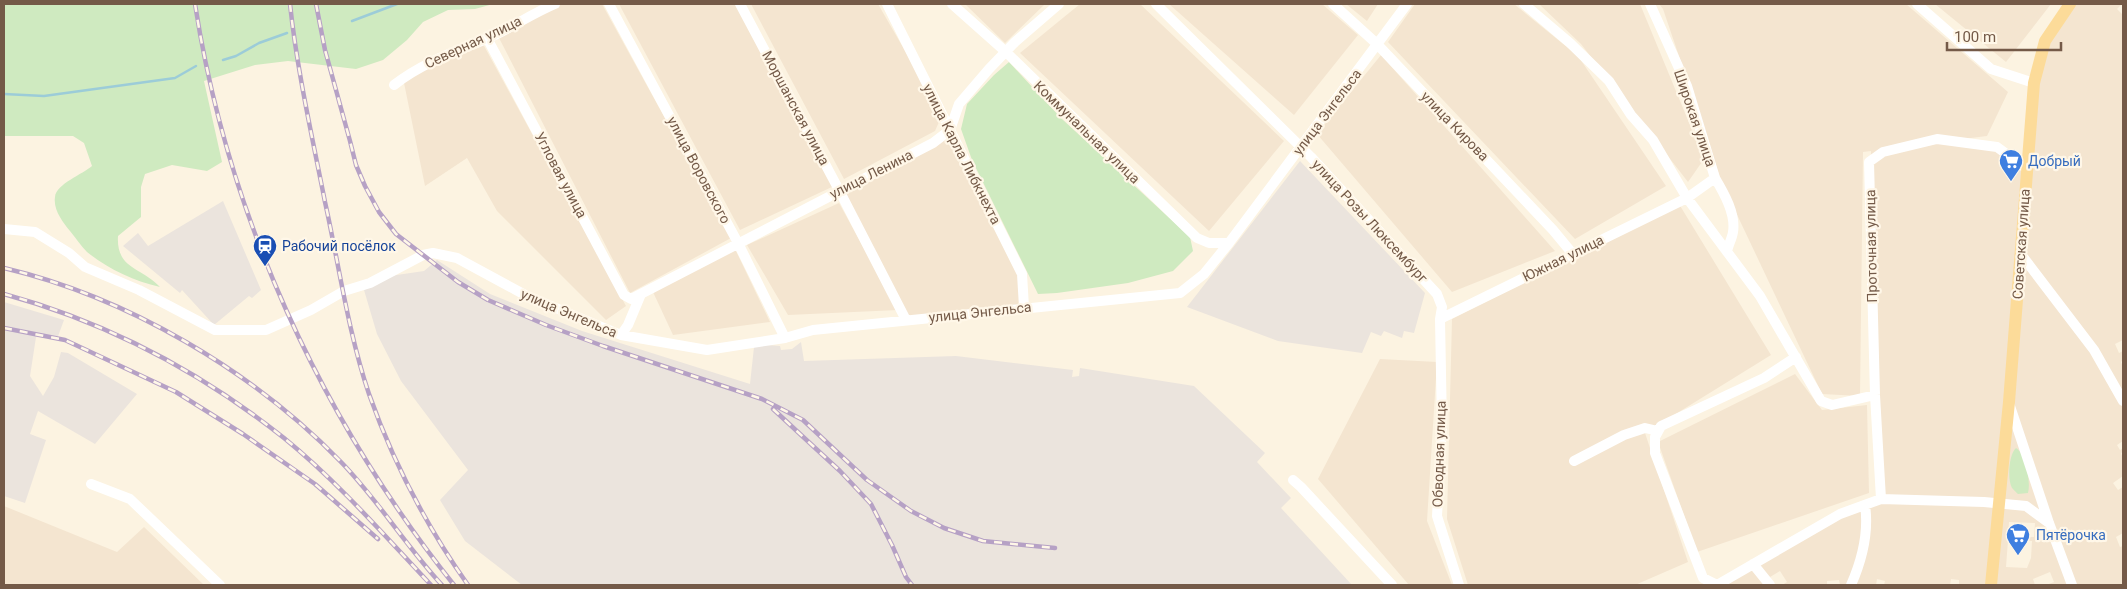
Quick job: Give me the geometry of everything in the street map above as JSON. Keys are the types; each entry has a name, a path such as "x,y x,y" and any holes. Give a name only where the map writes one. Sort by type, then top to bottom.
{"main road":[{"name":"Советская улица","path":"1991,585 2009,402 2034,83 2045,41 2070,4"}],"street":[{"name":"Северная улица","path":"394,85 413,70 487,38 555,4"},
{"name":"улица Воровского","path":"609,4 738,242 785,338"},
{"name":"Моршанская улица","path":"740,4 906,320"},
{"name":"улица Карла Либкнехта","path":"887,4 1022,274 1024,308"},
{"name":"Коммунальная улица","path":"952,4 1006,52 1197,238 1209,243 1229,242"},
{"path":"950,130 959,104 1006,52 1058,4"},
{"name":"улица Розы Люксембург","path":"1156,4 1301,148 1437,294 1442,307 1440,319"},
{"name":"улица Кирова","path":"1333,4 1378,44 1553,230 1572,254"},
{"name":"улица Энгельса","path":"4,229 36,232 85,267 139,290 215,330 266,330 311,310 344,291 370,283 423,255 433,253 457,258 527,296 621,335 707,350 785,338 813,330 1180,293 1204,274 1301,148 1407,4"},
{"path":"1524,4 1570,43 1609,81 1631,115 1653,140 1687,198 1760,296 1821,401 1832,405 1875,395"},
{"name":"Широкая улица","path":"1650,4 1687,86 1715,178 1726,196 1734,232 1727,252"},
{"path":"1917,4 1991,69 2034,83"},
{"name":"Угловая улица","path":"487,38 624,295 631,299 641,294"},
{"name":"улица Ленина","path":"641,294 738,242 933,143 950,130"},
{"name":"Проточная улица","path":"1881,499 1875,395 1870,162 1883,152 1937,139 1997,147 2027,169"},
{"name":"Широкая улица","path":"1687,198 1715,178"},
{"name":"Южная улица","path":"1440,319 1687,198"},
{"path":"2020,253 2094,350 2123,401"},
{"path":"621,335 628,325 641,294"},
{"name":"Обводная улица","path":"1440,319 1442,427 1437,516 1459,585"},
{"path":"1796,358 1764,378 1661,426 1655,437 1655,453 1703,578 1717,585 1840,514 1881,499 1998,503 2026,506 2049,523"},
{"name":"Советская улица","path":"2009,402 2049,523 2072,585"},
{"path":"1574,461 1624,436 1645,428 1658,431"},
{"path":"1293,480 1392,585"},
{"path":"91,484 130,499 220,585"},
{"path":"1851,585 1864,544 1867,520 1865,505"},
{"path":"1753,564 1770,585"}],"shaded area":[{"path":"559,4 602,4 731,238 630,293 498,36"},
{"path":"619,4 736,4 834,186 740,230"},
{"path":"751,4 878,4 942,115 935,131 844,179"},
{"path":"965,4 1045,4 1005,43"},
{"path":"1080,4 1140,4 1284,141 1209,231 1020,53"},
{"path":"1169,4 1322,4 1358,35 1294,115"},
{"path":"1346,4 1378,4 1367,21"},
{"path":"1415,4 1514,4 1578,56 1666,186 1575,239 1388,42"},
{"path":"1539,4 1640,4 1704,159 1688,182 1581,44"},
{"path":"1659,4 1906,4 2008,92 1987,136 1955,140 1997,147 2026,169 2045,41 2070,4 2123,4 2123,6 2121,5 2117,9 2123,15 2123,340 2115,344 2119,353 2123,351 2123,360 2121,362 2123,367 2123,441 2117,445 2120,450 2123,448 2121,453 2123,476 2113,483 2118,490 2123,487 2123,533 2116,537 2120,547 2123,546 2123,585 2046,585 2054,582 2050,572 2033,579 2035,585 1959,585 1959,580 1951,579 1950,585 1884,585 1885,581 1877,579 1876,585 1840,585 1839,580 1827,581 1827,585 1782,585 1787,582 1780,571 1770,577 1775,585 1717,585 1794,539 1881,499 1871,151 1863,152 1860,396 1822,394 1722,183 1663,9","holes":["2009,522 2035,523 2034,537 2008,536","2008,540 2032,541 2031,558 2027,568 2006,567"]},
{"path":"1935,4 2051,4 2006,62"},
{"path":"483,44 626,306 606,320 497,211 467,158 425,186 403,78"},
{"path":"1381,55 1555,251 1452,292 1317,134"},
{"path":"950,130 1022,274 1024,307 906,320 839,190"},
{"path":"1300,161 1425,293 1414,333 1404,331 1402,338 1384,331 1381,336 1371,332 1362,353 1278,341 1187,307"},
{"path":"223,201 261,290 252,298 249,296 214,325 182,290 180,293 123,246 138,233 148,246"},
{"path":"839,203 898,310 788,315 747,245"},
{"path":"1679,204 1771,355 1645,433 1688,562 1635,585 1468,585 1447,519 1452,319"},
{"path":"735,249 770,322 673,335 653,292"},
{"path":"437,260 490,294 582,331 750,384 754,347 767,345 780,346 781,350 792,349 801,342 804,361 956,356 1073,370 1072,377 1079,376 1080,368 1194,386 1265,453 1257,462 1291,498 1281,508 1352,585 522,585 465,541 440,500 468,470 401,381 377,334 364,290 390,276 424,271"},
{"path":"4,302 64,320 57,339 36,337 30,376 43,396 54,377 61,352 68,353 137,394 95,444 38,411 30,434 46,440 25,503 4,496"},
{"path":"1380,359 1437,362 1427,521 1452,585 1409,585 1318,479"},
{"path":"1795,374 1822,410 1867,405 1869,493 1697,552 1658,442"},
{"path":"4,506 117,552 144,527 204,585 4,585"}],"green space":[{"path":"4,4 493,4 475,9 448,10 423,22 407,40 383,60 356,69 288,61 255,65 204,81 222,162 207,171 172,165 145,174 141,187 141,217 118,236 118,247 125,261 160,287 122,274 95,258 87,252 59,215 55,202 57,192 65,184 92,166 84,143 73,136 4,136"},
{"path":"1009,62 1062,119 1190,237 1193,251 1173,271 1128,283 1038,294 972,160 961,129 967,104"},
{"path":"2016,448 2023,456 2027,468 2028,493 2018,494 2010,484 2010,461"}],"waterway":[{"path":"352,21 397,4"},
{"path":"223,60 236,56 259,43 287,33"},
{"path":"4,94 44,96 175,78 196,66"}],"railway":[{"path":"195,4 210,83 231,161 256,237 287,311 322,383 362,453 406,520 454,585"},
{"path":"290,4 310,128 344,298 355,347 369,394 378,419 412,493 468,585"},
{"path":"316,4 325,50 356,165 365,186 379,212 396,234 458,282 488,300 546,325 762,399 803,420 867,480 911,511 944,528 983,541 1055,548"},
{"path":"4,268 50,281 96,298 141,318 186,342 228,368 269,397 341,462 442,585"},
{"path":"4,294 79,319 116,334 186,371 220,392 284,438 323,472 431,585"},
{"path":"4,328 65,340 176,392 243,434 315,484 378,539"},
{"path":"773,409 840,471 871,504 906,577 912,585"}],"place":[{"name":"Добрый","path":"2011,182"},
{"name":"Рабочий посёлок","path":"265,267"},
{"name":"Пятёрочка","path":"2018,556"}]}
